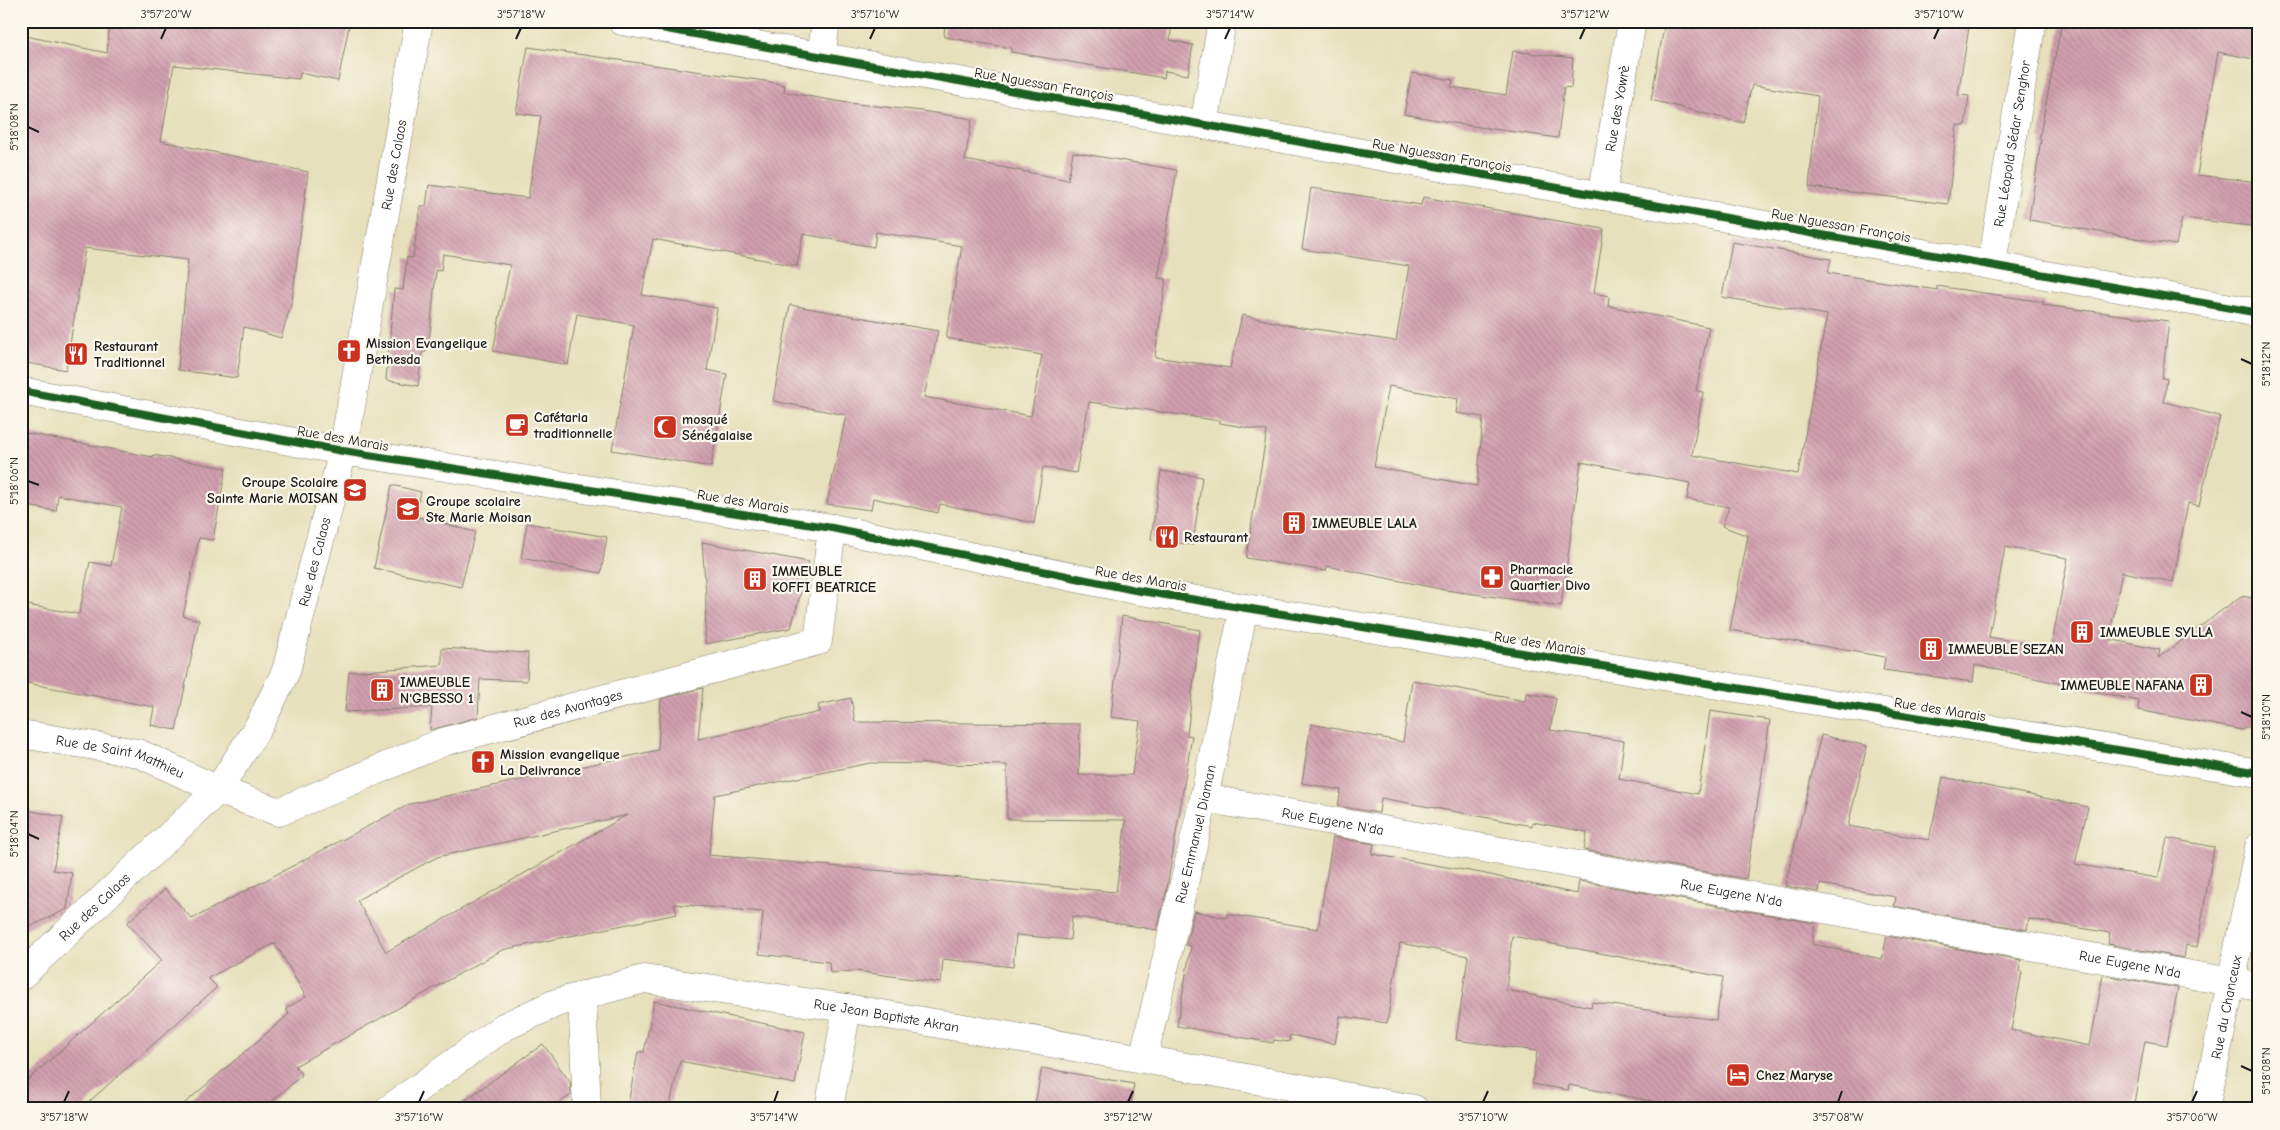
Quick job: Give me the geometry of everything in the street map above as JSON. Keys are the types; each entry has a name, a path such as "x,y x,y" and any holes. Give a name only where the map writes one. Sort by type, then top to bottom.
{"street":[{"name":"Rue des Calaos","path":"21,976 218,790 260,724 286,671 343,451 420,21"},
{"name":"Rue Nguessan François","path":"622,21 2259,313"},
{"path":"821,57 826,21"},
{"path":"1204,125 1222,21"},
{"name":"Rue des Yowrè","path":"1602,196 1632,21"},
{"name":"Rue Léopold Sédar Senghor","path":"1992,264 2032,21"},
{"name":"Rue des Marais","path":"21,391 343,451 832,528 1134,590 2259,774"},
{"name":"Rue des Avantages","path":"218,790 280,812 444,742 818,641 832,528"},
{"name":"Rue Emmanuel Diaman","path":"1143,1059 1204,798 1244,608"},
{"name":"Rue de Saint Matthieu","path":"21,734 138,753 218,790"},
{"name":"Rue Eugene N'da","path":"1204,798 2259,987"},
{"name":"Rue du Chanceux","path":"2204,1109 2259,847"},
{"name":"Rue Jean Baptiste Akran","path":"389,1109 504,1027 556,1003 644,980 847,1008 1143,1059 1414,1109"},
{"path":"582,995 587,1109"},
{"path":"829,1109 847,1008"}],"building":[{"path":"110,21 350,21 338,81 300,73 299,79 174,65 161,141 308,172 292,301 281,338 244,327 237,378 178,370 188,260 85,248 66,370 21,362 21,35 107,53"},
{"path":"945,21 1172,21 1170,40 1193,45 1188,75 1165,71 1164,78 1011,52 1011,48 944,37"},
{"path":"1665,21 1970,21 1958,95 1969,96 1965,126 1957,125 1948,204 1809,187 1818,96 1752,85 1743,123 1651,100"},
{"path":"2062,21 2259,21 2259,60 2218,52 2197,175 2259,182 2259,227 2182,218 2176,245 2029,220 2041,139 2039,139"},
{"path":"528,47 765,81 785,85 784,92 848,103 922,111 972,119 965,160 1068,180 1073,152 1177,170 1158,278 1166,279 1155,357 1230,368 1242,315 1288,325 1396,341 1409,266 1302,249 1311,188 1421,205 1423,197 1604,229 1594,293 1609,296 1608,306 1709,327 1696,391 1703,392 1692,455 1798,474 1827,315 1722,297 1732,242 1831,259 1828,273 1937,290 1937,286 2044,302 2043,305 2169,321 2162,378 2167,379 2164,402 2220,416 2199,506 2188,503 2173,582 2122,572 2109,639 2160,650 2158,658 2241,596 2259,599 2259,721 2242,730 2138,710 2139,701 1975,665 1973,682 1883,670 1885,657 1730,630 1748,536 1722,526 1729,507 1687,499 1690,483 1581,462 1561,606 1445,590 1327,566 1326,571 1246,558 1267,431 1220,423 1220,421 1148,410 1089,402 1076,473 1043,467 1034,523 940,504 938,513 873,498 871,510 827,504 846,415 773,401 790,305 938,331 924,397 1031,416 1042,355 946,338 962,246 876,232 874,247 803,234 797,266 653,239 642,295 717,308 707,370 727,374 711,467 612,450 634,325 577,314 568,365 493,351 510,265 443,254 441,271 436,270 430,333 426,352 422,352 418,386 386,380 394,289 403,290 407,257 413,258 420,206 426,206 429,185 528,198 541,116 516,113","holes":["1389,386 1458,399 1456,413 1483,417 1477,486 1374,467","2005,547 2068,558 2051,648 1989,637"]},
{"path":"1513,51 1573,58 1571,88 1564,87 1558,138 1404,114 1412,73 1453,80 1451,87 1506,95"},
{"path":"21,432 153,457 153,455 226,468 213,540 199,538 183,616 199,620 176,730 151,725 154,707 21,682 21,604 79,614 90,562 111,566 122,507 58,495 56,511 21,505"},
{"path":"1161,471 1202,477 1193,545 1151,539"},
{"path":"392,485 421,492 415,516 475,532 461,587 374,568"},
{"path":"527,523 607,537 601,573 521,558"},
{"name":"IMMEUBLE KOFFI BEATRICE","path":"702,542 809,562 791,628 705,644 706,595"},
{"path":"1122,616 1200,630 1187,735 1192,736 1166,894 1157,930 1072,916 1070,940 1016,935 1013,967 943,959 941,983 855,971 830,973 829,962 759,954 763,912 674,904 677,914 502,950 295,1066 302,1075 263,1109 178,1109 289,1014 286,1008 306,997 275,943 208,978 217,987 81,1109 21,1109 21,1086 162,960 127,923 165,889 192,919 410,804 658,750 661,699 703,688 698,739 820,712 818,705 851,698 855,722 1080,724 1079,775 1132,775 1140,721 1111,717","holes":["870,763 1007,765 1007,819 1126,820 1116,892 709,855 715,795","627,815 386,952 357,900 437,857"]},
{"path":"442,648 528,653 527,681 480,679 478,717 430,730 432,707 345,712 349,672 442,665"},
{"path":"1412,680 1525,701 1526,693 1556,698 1550,730 1624,741 1619,779 1698,794 1710,711 1770,720 1746,879 1584,850 1587,832 1532,822 1532,826 1381,798 1379,813 1338,806 1341,790 1302,783 1311,724 1403,742"},
{"path":"1821,735 1867,746 1848,826 1929,840 1943,777 2088,807 2075,864 2158,878 2167,838 2214,847 2197,947 2186,945 2184,958 2108,944 2110,933 2029,919 2027,930 1894,906 1896,897 1820,884 1819,892 1785,886"},
{"path":"21,809 63,817 53,870 72,873 67,909 21,931"},
{"path":"1333,837 1374,844 1372,854 1481,873 1577,894 1579,881 1815,923 1812,944 1882,959 1887,936 2021,960 2019,971 2022,972 2011,1030 2090,1046 2103,975 2178,988 2167,1045 2145,1041 2133,1109 1692,1109 1569,1085 1568,1090 1532,1084 1537,1051 1456,1040 1468,956 1400,943 1387,1023 1340,1016 1335,1044 1290,1035 1289,1042 1274,1040 1273,1043 1177,1026 1191,946 1186,945 1194,911 1226,918 1227,914 1318,929","holes":["1512,936 1723,977 1716,1020 1592,1002 1591,1007 1506,990"]},
{"path":"654,1001 805,1032 795,1084 680,1061 669,1109 627,1109 638,1052 644,1052"},
{"path":"543,1044 570,1082 571,1095 550,1109 453,1109"},
{"path":"1042,1068 1134,1084 1130,1109 1034,1109"}],"cycle path":[{"path":"622,21 2259,313"},
{"path":"21,391 343,451 832,528 1135,590 2259,773"}],"place":[{"name":"Mission Evangelique Bethesda","path":"349,351"},
{"name":"Restaurant Traditionnel","path":"76,354"},
{"name":"Cafétaria traditionnelle","path":"517,425"},
{"name":"mosqué Sénégalaise","path":"665,427"},
{"name":"Groupe Scolaire Sainte Marie MOISAN","path":"355,490"},
{"name":"Groupe scolaire Ste Marie Moisan","path":"408,509"},
{"name":"IMMEUBLE LALA","path":"1294,523"},
{"name":"Restaurant","path":"1167,537"},
{"name":"Pharmacie Quartier Divo","path":"1492,577"},
{"name":"IMMEUBLE KOFFI BEATRICE","path":"755,579"},
{"name":"IMMEUBLE SYLLA","path":"2082,632"},
{"name":"IMMEUBLE SEZAN","path":"1931,649"},
{"name":"IMMEUBLE NAFANA","path":"2201,685"},
{"name":"IMMEUBLE N'GBESSO 1","path":"382,690"},
{"name":"Mission evangelique La Delivrance","path":"483,762"},
{"name":"Chez Maryse","path":"1738,1075"}]}
